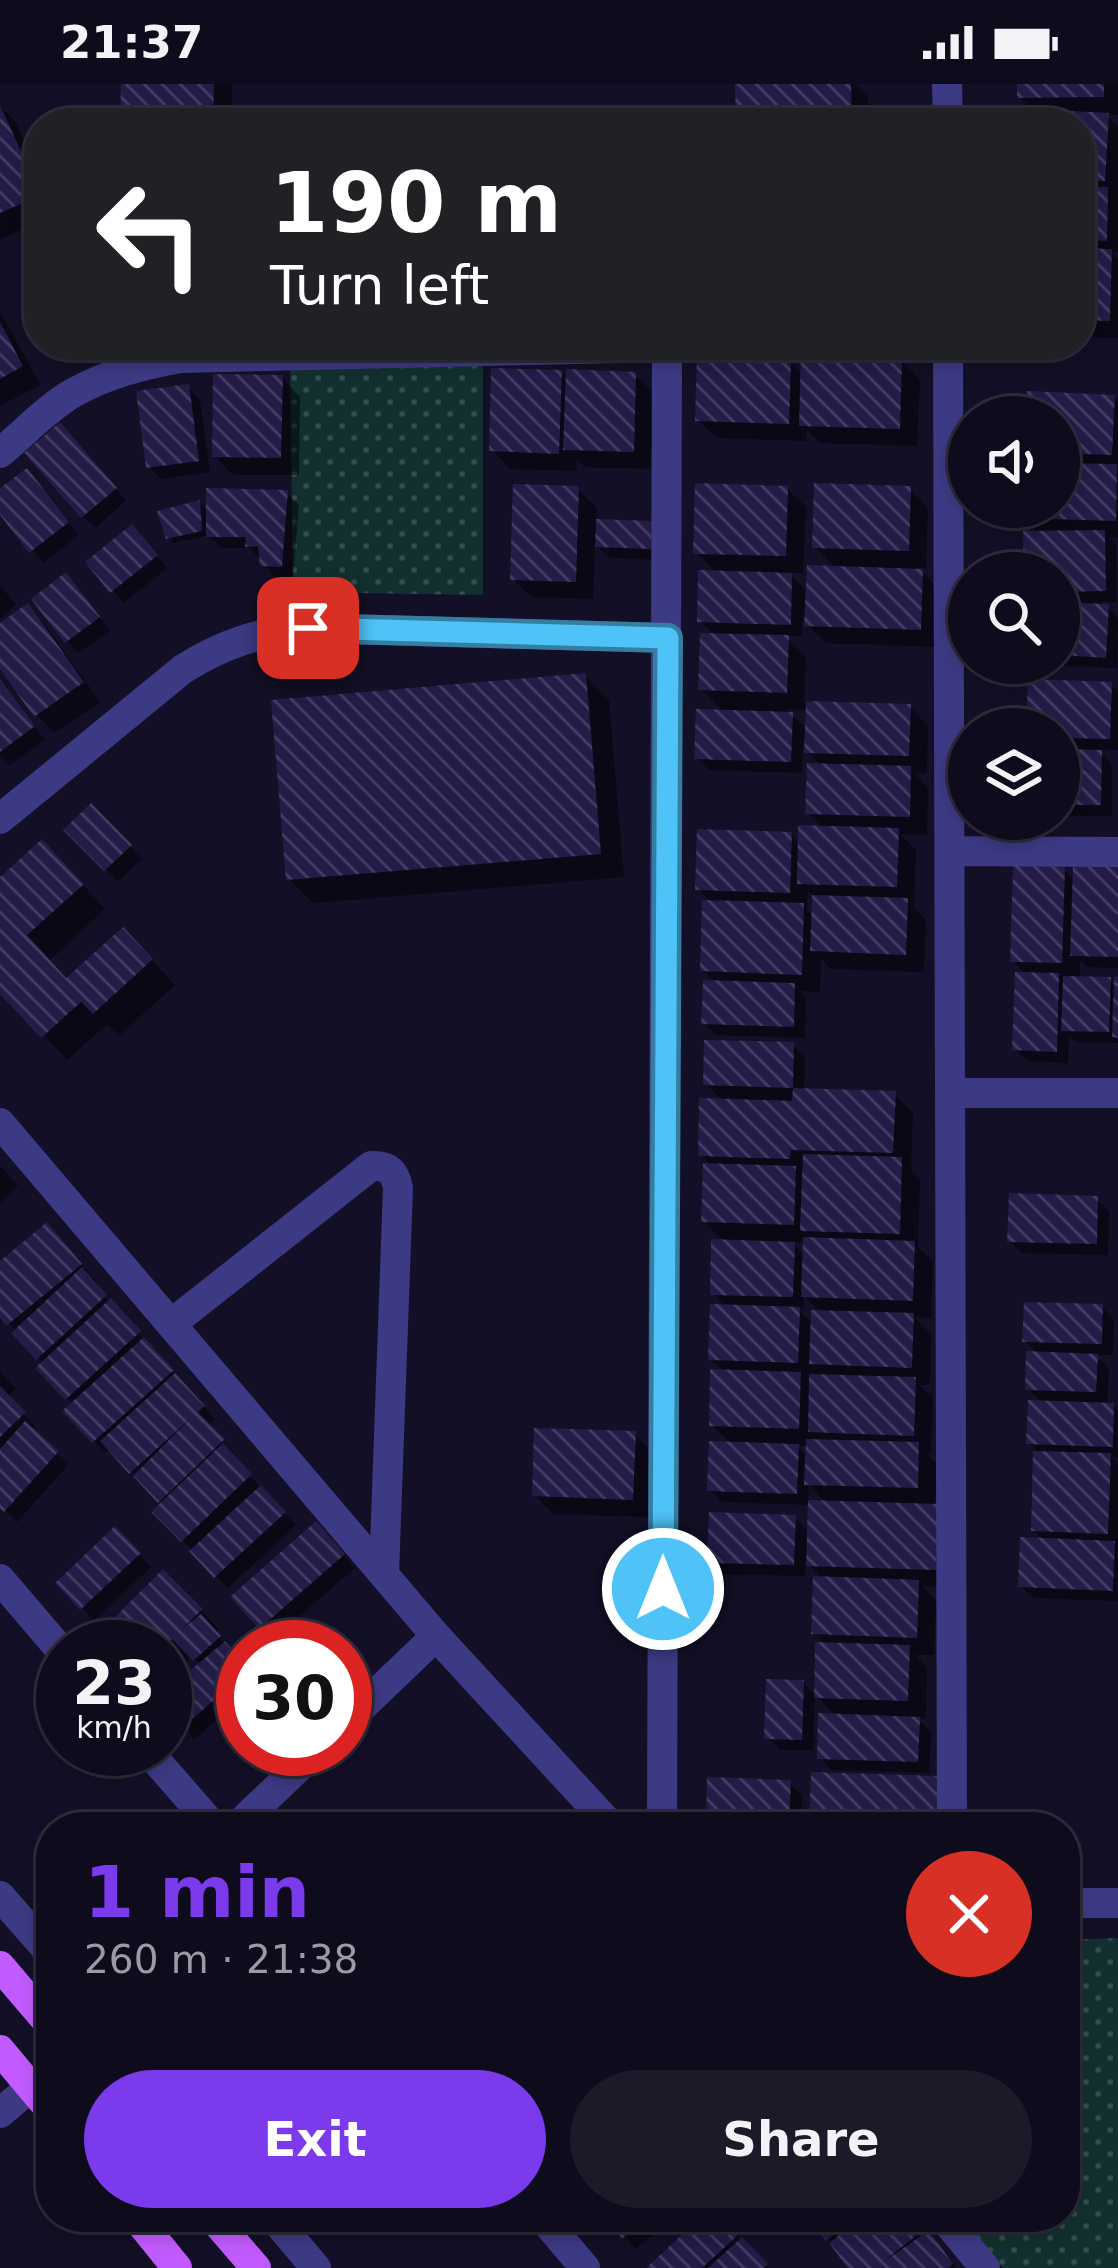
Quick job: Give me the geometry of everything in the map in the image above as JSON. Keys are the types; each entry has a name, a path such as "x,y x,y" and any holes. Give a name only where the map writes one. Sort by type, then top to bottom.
{"main road":[{"path":"0,1966 36,2008"},
{"path":"0,2050 36,2093"},
{"path":"148,2232 177,2268"},
{"path":"225,2232 256,2268"}],"street":[{"path":"0,453 69,395 142,365 169,360"},
{"path":"662,1812 667,360"},
{"path":"948,360 952,1812"},
{"path":"0,819 183,669 242,639 308,628 668,638"},
{"path":"950,851 1118,852"},
{"path":"951,1094 1118,1093"},
{"path":"0,1123 436,1636 598,1812"},
{"path":"171,1324 370,1166 391,1169 398,1188 384,1574"},
{"path":"0,1580 36,1621"},
{"path":"372,1697 436,1636"},
{"path":"170,1776 201,1812"},
{"path":"252,1812 290,1776"},
{"path":"0,1896 36,1937"},
{"path":"1080,1903 1118,1903"},
{"path":"0,2114 36,2101"},
{"path":"286,2232 316,2268"},
{"path":"555,2232 585,2268"},
{"path":"956,2232 986,2268"}],"green space":[{"path":"483,360 483,595 293,592 290,364"},
{"path":"1118,1938 1118,2268 1003,2268 972,2232 1080,2232 1080,1939"}],"building":[{"path":"121,84 214,84 213,108 120,108"},
{"path":"735,84 851,84 852,108 736,108"},
{"path":"1017,84 1104,84 1104,97 1017,98"},
{"path":"0,105 24,158 24,203 0,213"},
{"path":"1095,112 1109,113 1105,181 1095,181"},
{"path":"1095,187 1108,187 1107,241 1095,241"},
{"path":"1095,248 1112,249 1110,321 1095,320"},
{"path":"0,322 23,366 0,379"},
{"path":"697,360 791,360 789,424 695,421"},
{"path":"801,360 902,360 900,429 799,426"},
{"path":"491,368 562,370 559,454 489,451"},
{"path":"566,369 636,372 634,452 563,450"},
{"path":"213,374 283,375 281,458 212,457"},
{"path":"189,384 199,461 146,468 136,391"},
{"path":"1027,391 1115,395 1112,455 1080,454 1080,396 1027,396"},
{"path":"60,422 117,488 81,518 24,453"},
{"path":"1080,463 1117,464 1116,521 1080,520"},
{"path":"27,468 69,522 29,553 0,515 0,488"},
{"path":"695,483 788,486 786,556 693,554"},
{"path":"814,483 911,486 909,551 812,548"},
{"path":"513,484 579,486 576,582 510,580"},
{"path":"206,488 288,490 282,567 260,566 258,546 245,547 246,537 206,537"},
{"path":"200,500 202,531 166,539 157,511"},
{"path":"596,519 652,521 651,549 595,547"},
{"path":"132,524 158,555 110,593 85,562"},
{"path":"1105,530 1106,591 1080,592 1080,552 1024,552 1023,531"},
{"path":"807,565 923,569 921,630 804,626"},
{"path":"698,570 792,573 791,625 697,622"},
{"path":"66,572 100,617 65,643 31,599"},
{"path":"28,603 84,682 34,717 0,669 0,623"},
{"path":"1080,603 1109,604 1106,658 1080,656"},
{"path":"700,633 789,635 787,693 698,690"},
{"path":"586,673 601,854 286,880 271,700"},
{"path":"0,679 35,726 0,752"},
{"path":"1112,682 1110,739 1080,738 1080,708 1027,708 1028,684"},
{"path":"806,701 911,704 909,756 804,753"},
{"path":"696,709 793,712 791,762 694,759"},
{"path":"1080,749 1102,750 1101,805 1080,805"},
{"path":"807,763 911,766 910,817 805,814"},
{"path":"91,803 132,845 104,871 63,830"},
{"path":"798,825 899,828 897,887 797,884"},
{"path":"697,829 792,832 790,893 695,890"},
{"path":"42,839 84,884 27,935 66,978 123,927 153,959 93,1014 81,1002 41,1038 0,994 0,877"},
{"path":"1013,866 1065,867 1062,963 1010,962"},
{"path":"1073,866 1118,867 1118,957 1070,956"},
{"path":"812,895 908,898 906,955 810,951"},
{"path":"702,900 804,903 802,975 700,971"},
{"path":"1015,972 1059,973 1057,1052 1012,1050"},
{"path":"1063,976 1111,977 1109,1032 1061,1031"},
{"path":"1114,977 1118,977 1118,1038 1112,1037"},
{"path":"703,980 795,983 794,1027 701,1024"},
{"path":"704,1040 794,1042 793,1088 703,1085"},
{"path":"793,1088 896,1091 893,1153 791,1150 790,1159 698,1156 699,1098 792,1101"},
{"path":"803,1154 902,1157 900,1234 800,1231"},
{"path":"703,1163 796,1166 794,1225 701,1222"},
{"path":"1009,1193 1098,1196 1097,1244 1007,1242"},
{"path":"47,1222 82,1264 6,1326 0,1318 0,1261"},
{"path":"803,1237 915,1241 913,1301 801,1297"},
{"path":"711,1239 795,1242 793,1297 710,1295"},
{"path":"82,1267 107,1295 36,1360 11,1333"},
{"path":"111,1298 141,1331 65,1400 35,1368"},
{"path":"1024,1302 1103,1304 1102,1344 1022,1342"},
{"path":"710,1304 800,1307 798,1363 708,1360"},
{"path":"811,1310 914,1313 912,1368 809,1364"},
{"path":"144,1337 174,1370 92,1443 62,1411"},
{"path":"1026,1351 1098,1354 1096,1392 1025,1390"},
{"path":"710,1369 801,1372 799,1429 709,1426"},
{"path":"175,1373 205,1406 198,1412 225,1439 158,1503 133,1476 192,1417 129,1474 100,1441"},
{"path":"809,1374 916,1377 914,1436 808,1432"},
{"path":"0,1386 26,1412 0,1437"},
{"path":"1028,1400 1114,1403 1113,1447 1026,1444"},
{"path":"25,1421 59,1451 4,1512 0,1509 0,1449"},
{"path":"534,1428 636,1431 633,1500 532,1496"},
{"path":"806,1439 919,1442 918,1488 804,1485"},
{"path":"709,1441 799,1444 797,1494 707,1491"},
{"path":"223,1443 252,1474 181,1542 151,1512"},
{"path":"1033,1451 1111,1453 1108,1534 1031,1531"},
{"path":"261,1485 286,1512 214,1578 189,1551"},
{"path":"808,1500 938,1504 936,1570 806,1566"},
{"path":"709,1512 796,1515 794,1565 707,1563"},
{"path":"316,1521 345,1554 269,1620 251,1620 230,1597"},
{"path":"115,1526 141,1553 80,1610 55,1583"},
{"path":"1020,1537 1115,1541 1113,1591 1018,1587"},
{"path":"163,1569 203,1609 191,1620 112,1620"},
{"path":"813,1576 919,1580 917,1638 811,1634"},
{"path":"201,1614 216,1630 216,1640 193,1661 192,1621"},
{"path":"815,1642 910,1645 908,1701 814,1698"},
{"path":"216,1649 216,1699 192,1719 192,1669"},
{"path":"766,1679 804,1680 802,1740 764,1739"},
{"path":"818,1713 920,1717 918,1762 817,1759"},
{"path":"811,1772 939,1776 938,1812 810,1812"},
{"path":"707,1777 791,1780 790,1812 706,1812"},
{"path":"685,2232 738,2235 702,2268 646,2268"},
{"path":"843,2232 921,2232 882,2263 930,2232 953,2264 948,2268 848,2268 829,2243"},
{"path":"742,2237 768,2264 764,2268 708,2268"}],"route":[{"path":"308,628 668,638 663,1589"}]}
